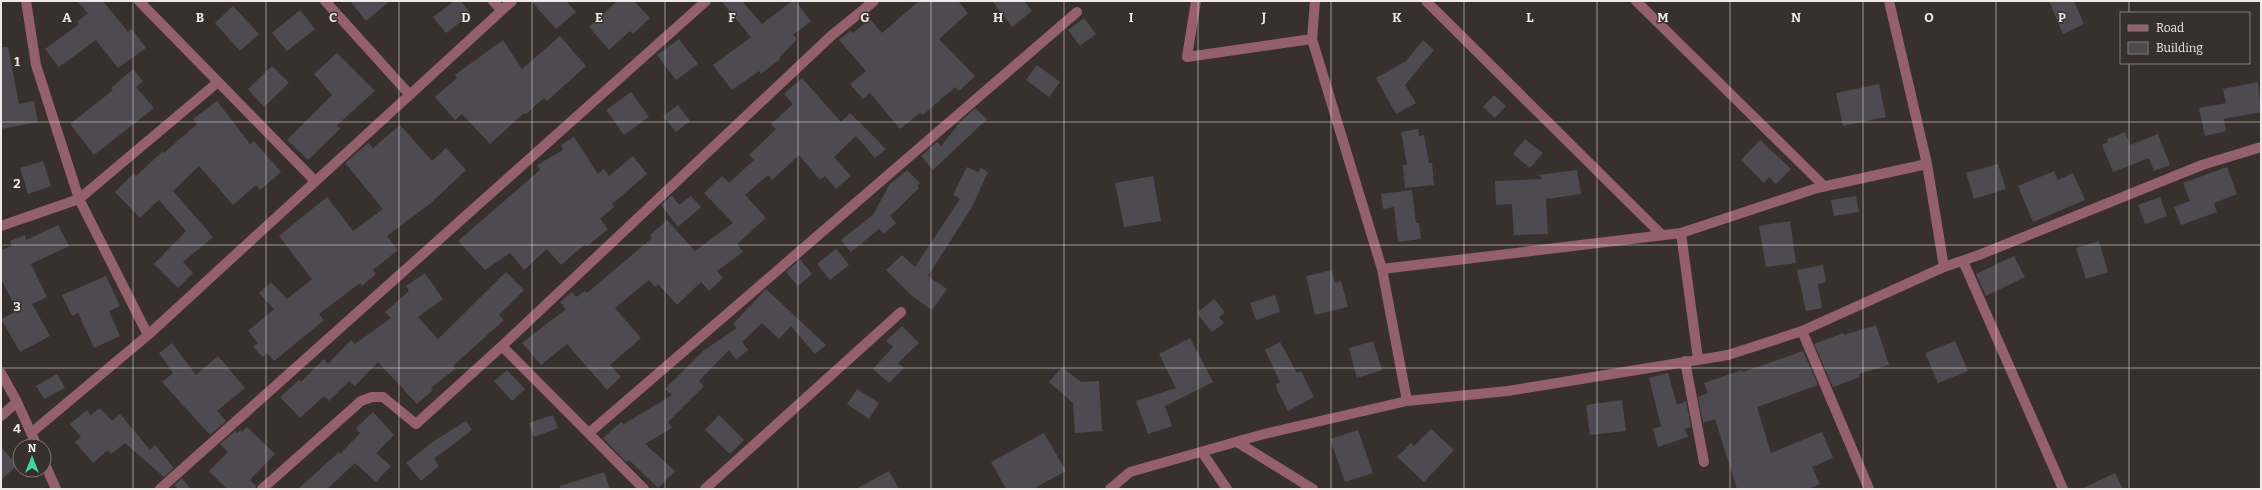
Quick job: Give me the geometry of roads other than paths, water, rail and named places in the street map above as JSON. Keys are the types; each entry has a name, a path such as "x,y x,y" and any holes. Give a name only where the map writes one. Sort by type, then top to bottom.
{"street":[{"path":"26,1 36,65 79,199 148,335"},
{"path":"139,1 315,182"},
{"path":"325,1 410,95"},
{"path":"493,1 501,10"},
{"path":"31,434 148,335 512,1"},
{"path":"160,489 469,215 706,1"},
{"path":"262,489 361,401 372,397 383,397 416,424 502,346 832,36 874,1"},
{"path":"1196,1 1187,57 1312,39"},
{"path":"1315,1 1312,39 1382,269 1407,401"},
{"path":"1426,1 1662,235"},
{"path":"1636,1 1824,186"},
{"path":"1889,1 1927,164 1944,267"},
{"path":"589,433 1077,12"},
{"path":"1,226 79,199 218,82"},
{"path":"1110,489 1130,472 1237,442 1407,401 1508,391 1728,354 1802,330 1944,267 1963,261 2202,165 2261,147"},
{"path":"1382,269 1681,233 1824,186 1927,164"},
{"path":"1681,233 1698,359"},
{"path":"1963,261 2063,489"},
{"path":"705,489 901,312"},
{"path":"1802,330 1869,489"},
{"path":"502,346 644,489"},
{"path":"1684,361 1704,462"},
{"path":"1,373 18,402 33,438"},
{"path":"1,416 18,402"},
{"path":"1237,442 1313,489"},
{"path":"1202,452 1227,489"},
{"path":"51,478 56,489"}]}
